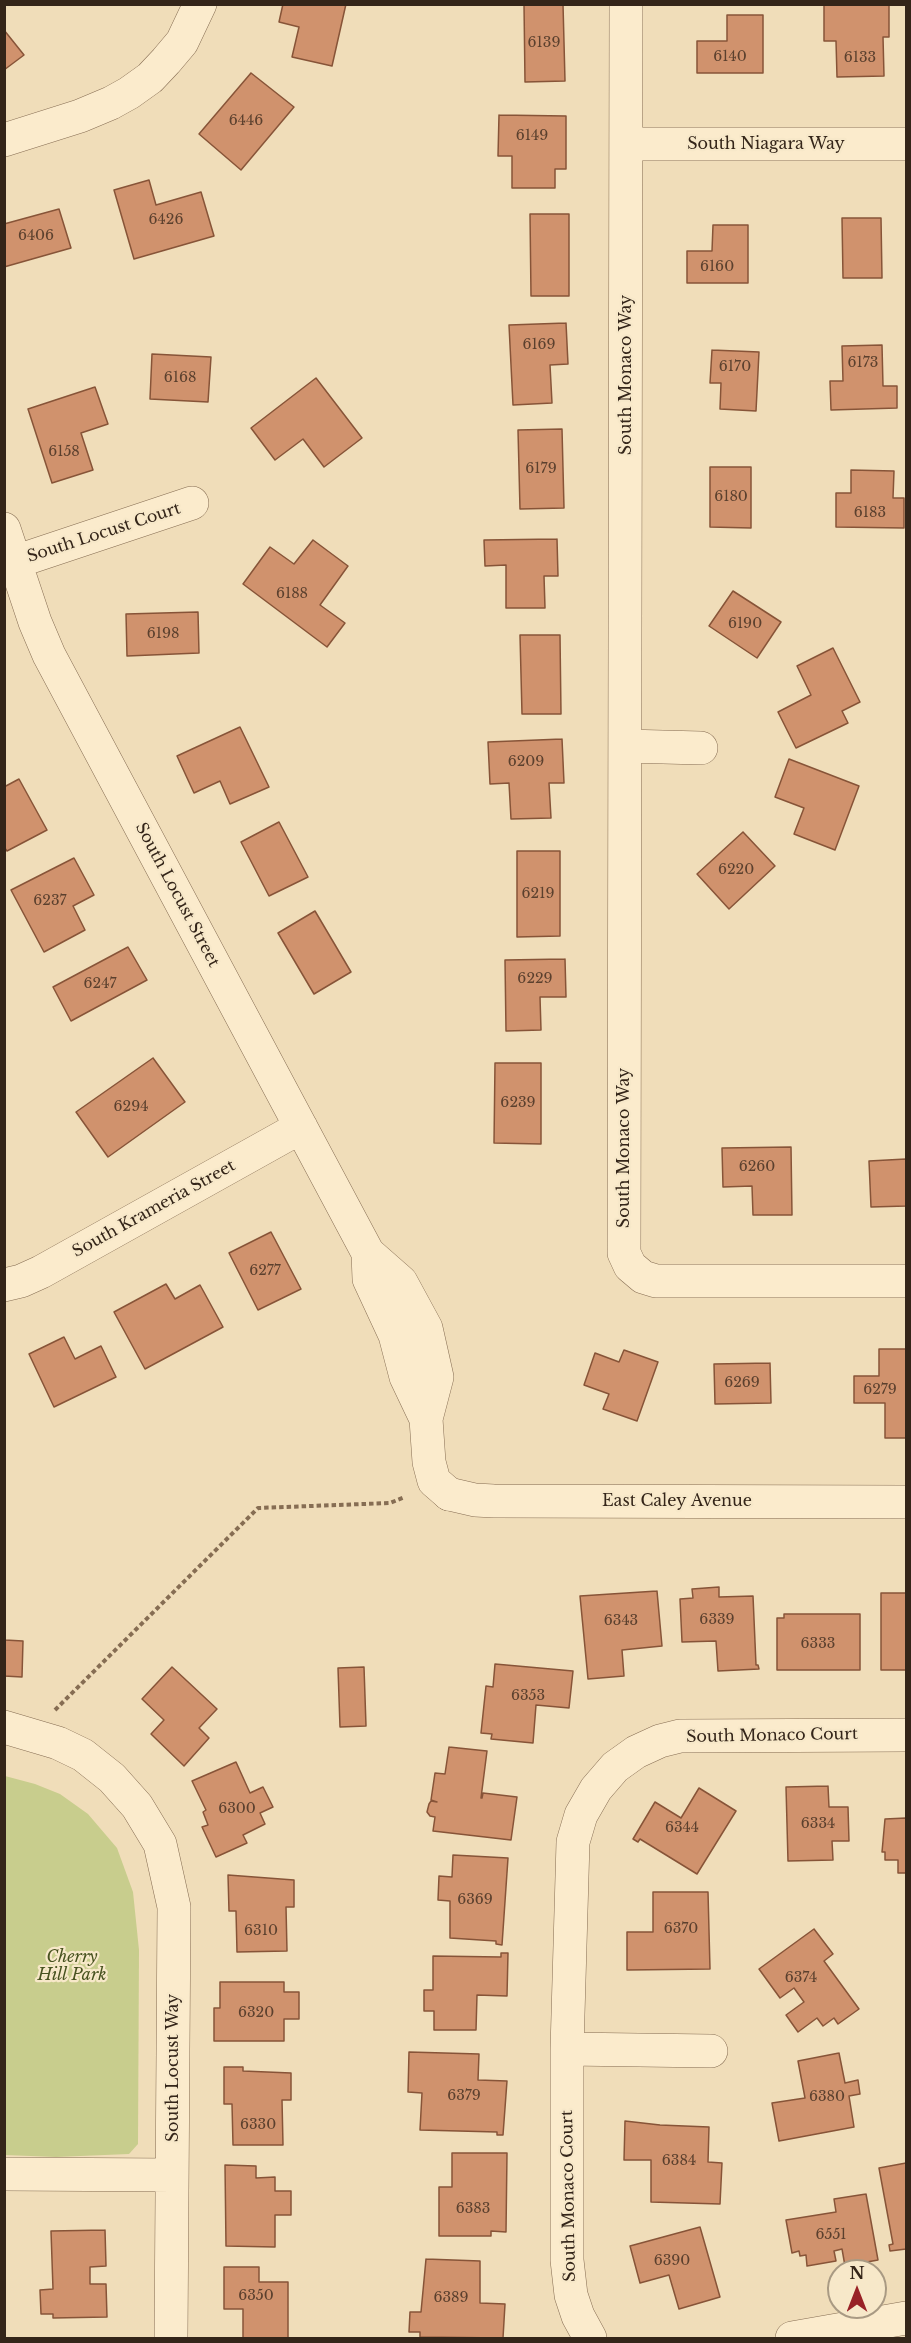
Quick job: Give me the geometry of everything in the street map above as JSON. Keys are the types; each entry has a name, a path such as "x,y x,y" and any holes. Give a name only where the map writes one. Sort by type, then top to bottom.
{"street":[{"path":"4,140 80,116 111,104 129,93 150,78 182,42 200,4"},
{"name":"South Monaco Way","path":"626,4 624,1253 630,1266 643,1277 656,1281 906,1281"},
{"name":"South Niagara Way","path":"626,144 906,144"},
{"name":"South Locust Court","path":"15,562 192,503"},
{"name":"South Locust Street","path":"4,529 34,622 49,655 368,1253 369,1279 395,1335 406,1377 426,1419 432,1473 435,1481 449,1494"},
{"path":"625,746 701,748"},
{"name":"South Krameria Street","path":"4,1286 41,1272 301,1127"},
{"name":"East Caley Avenue","path":"449,1494 484,1500 906,1502"},
{"name":"South Locust Way","path":"18,1730 58,1743 83,1755 112,1778 137,1806 160,1844 174,1907 171,2338"},
{"name":"South Monaco Court","path":"590,2338 578,2316 571,2295 567,2260 567,2049 573,1842 581,1815 615,1767 636,1752 660,1741 680,1736 906,1734"},
{"path":"567,2049 711,2051"},
{"path":"4,2174 172,2175"},
{"path":"792,2338 906,2318"}],"path":[{"path":"18,1730 258,1508 390,1503 405,1497"}],"green space":[{"name":"Cherry Hill Park","path":"5,1776 60,1794 88,1814 117,1848 133,1892 139,1950 138,2144 129,2154 56,2157 5,2155"}],"building":[{"path":"283,4 346,4 332,66 292,57 299,27 279,22"},
{"path":"524,4 563,4 565,81 525,82"},
{"path":"824,4 889,4 889,37 883,37 884,76 837,77 836,41 824,41"},
{"path":"727,15 763,15 763,73 697,73 697,41 727,41"},
{"path":"4,30 24,55 4,70"},
{"path":"251,73 294,107 241,170 199,134"},
{"path":"499,115 566,116 566,169 555,169 555,188 512,188 512,156 498,156"},
{"path":"149,180 156,205 201,192 214,236 134,259 114,190"},
{"path":"59,209 71,248 4,267 4,224"},
{"path":"530,214 569,214 569,296 531,296"},
{"path":"842,218 881,218 882,278 843,278"},
{"path":"713,225 748,225 748,283 687,283 687,251 712,251"},
{"path":"566,323 568,364 550,365 552,403 513,405 509,325"},
{"path":"882,345 883,386 897,386 897,408 831,410 830,381 843,381 842,346"},
{"path":"712,350 759,352 756,411 720,409 721,383 710,383"},
{"path":"152,354 211,357 208,402 150,399"},
{"path":"316,378 362,438 324,467 303,439 275,460 251,428"},
{"path":"95,387 108,424 81,433 93,470 52,483 28,409"},
{"path":"562,429 564,508 520,509 518,430"},
{"path":"710,467 751,467 751,528 710,527"},
{"path":"851,470 894,471 893,498 904,498 904,528 836,527 836,493 851,493"},
{"path":"557,539 558,576 544,576 545,608 506,608 506,565 485,566 484,540"},
{"path":"313,540 348,566 320,605 345,623 327,647 243,584 270,547 294,564"},
{"path":"733,591 781,622 757,658 709,626"},
{"path":"198,612 199,653 127,656 126,614"},
{"path":"520,635 560,635 561,714 522,714"},
{"path":"833,648 860,702 842,711 848,723 796,748 778,712 811,695 797,666"},
{"path":"240,727 269,787 230,804 220,781 194,793 177,756"},
{"path":"562,739 564,783 549,783 551,818 511,819 509,783 490,784 488,742"},
{"path":"789,759 859,786 835,850 794,834 804,808 775,797"},
{"path":"19,779 47,830 7,851 4,847 4,787"},
{"path":"279,822 308,877 269,896 241,842"},
{"path":"743,832 775,866 729,909 697,874"},
{"path":"517,851 560,851 560,936 517,937"},
{"path":"74,858 94,895 73,906 85,930 44,952 11,890"},
{"path":"315,911 351,972 314,994 278,933"},
{"path":"128,947 147,980 71,1021 53,987"},
{"path":"565,959 566,997 540,997 541,1030 506,1031 505,960"},
{"path":"153,1058 185,1102 108,1157 76,1112"},
{"path":"495,1063 541,1063 541,1144 494,1143"},
{"path":"791,1147 792,1215 753,1215 752,1186 723,1187 722,1148"},
{"path":"906,1159 906,1206 871,1207 869,1161"},
{"path":"271,1232 301,1289 258,1310 229,1253"},
{"path":"166,1284 175,1299 200,1285 223,1327 145,1369 114,1312"},
{"path":"64,1337 75,1359 101,1346 116,1377 54,1407 29,1354"},
{"path":"879,1349 906,1349 906,1438 885,1438 885,1403 854,1403 854,1376 879,1376"},
{"path":"624,1350 658,1362 637,1421 603,1409 609,1394 584,1385 595,1353 619,1362"},
{"path":"770,1363 771,1403 715,1404 714,1364"},
{"path":"719,1587 719,1597 753,1596 756,1665 759,1669 718,1671 716,1641 682,1642 680,1599 693,1598 692,1589"},
{"path":"657,1591 662,1646 622,1650 624,1676 588,1679 580,1596"},
{"path":"881,1593 906,1593 906,1670 881,1670"},
{"path":"784,1614 860,1614 860,1670 777,1670 777,1618 784,1618"},
{"path":"4,1623 5,1640 23,1641 22,1677 4,1676"},
{"path":"495,1664 573,1671 569,1708 536,1705 533,1743 491,1739 492,1734 481,1733 486,1686 493,1687"},
{"path":"172,1667 217,1709 199,1728 209,1738 184,1766 151,1734 164,1720 142,1699"},
{"path":"364,1667 366,1726 340,1727 338,1668"},
{"path":"449,1747 487,1751 481,1798 483,1793 517,1797 511,1840 433,1831 435,1817 430,1816 427,1812 431,1801 437,1802 431,1800 435,1773 445,1774"},
{"path":"236,1762 250,1793 263,1787 273,1807 260,1813 265,1824 243,1835 247,1843 216,1857 202,1827 208,1825 203,1812 206,1810 192,1781"},
{"path":"828,1786 829,1807 848,1807 849,1841 832,1841 833,1860 788,1861 786,1787"},
{"path":"699,1788 736,1811 697,1874 640,1839 638,1842 633,1839 655,1802 681,1818"},
{"path":"906,1818 906,1873 898,1873 898,1860 885,1860 885,1852 882,1852 885,1819"},
{"path":"453,1855 508,1858 502,1945 496,1944 496,1941 450,1938 450,1901 438,1900 439,1876 452,1877"},
{"path":"228,1875 294,1880 294,1907 286,1907 287,1951 237,1952 236,1911 229,1911"},
{"path":"653,1892 708,1892 710,1969 627,1970 627,1932 653,1932"},
{"path":"814,1929 833,1954 824,1961 859,2009 838,2024 834,2018 823,2026 817,2018 798,2032 786,2015 804,2002 794,1988 780,1998 759,1969"},
{"path":"501,1953 508,1953 507,1996 477,1995 476,2030 434,2030 434,2011 424,2011 424,1990 433,1990 433,1956 501,1957"},
{"path":"220,1982 284,1982 284,1992 299,1992 299,2019 284,2019 284,2041 214,2041 214,2008 220,2008"},
{"path":"409,2052 479,2054 478,2080 507,2081 503,2135 497,2135 497,2132 420,2130 422,2093 408,2092"},
{"path":"839,2053 845,2083 858,2080 860,2094 849,2096 854,2127 779,2141 772,2103 805,2098 798,2061"},
{"path":"224,2067 243,2067 243,2071 291,2073 291,2100 282,2100 283,2145 233,2145 232,2104 224,2104"},
{"path":"625,2121 709,2127 708,2162 722,2163 720,2204 651,2202 651,2160 624,2160"},
{"path":"452,2153 507,2153 506,2232 491,2231 491,2236 439,2236 439,2187 452,2187"},
{"path":"906,2163 906,2249 890,2251 889,2245 893,2244 879,2168"},
{"path":"225,2165 256,2166 256,2178 275,2177 275,2191 291,2191 291,2215 275,2215 275,2247 226,2246"},
{"path":"866,2194 878,2259 844,2259 842,2249 834,2251 836,2259 827,2259 827,2263 807,2266 806,2255 800,2256 799,2251 792,2253 786,2220 836,2212 834,2199"},
{"path":"700,2227 720,2297 679,2309 669,2275 640,2283 630,2246"},
{"path":"105,2230 106,2266 90,2267 90,2284 106,2284 107,2317 53,2318 53,2314 41,2314 40,2290 53,2289 51,2231"},
{"path":"426,2259 480,2261 480,2303 505,2304 503,2338 420,2337 420,2332 409,2332 410,2312 421,2312"},
{"path":"224,2267 259,2267 259,2282 288,2282 288,2338 243,2338 243,2309 224,2309"}]}
